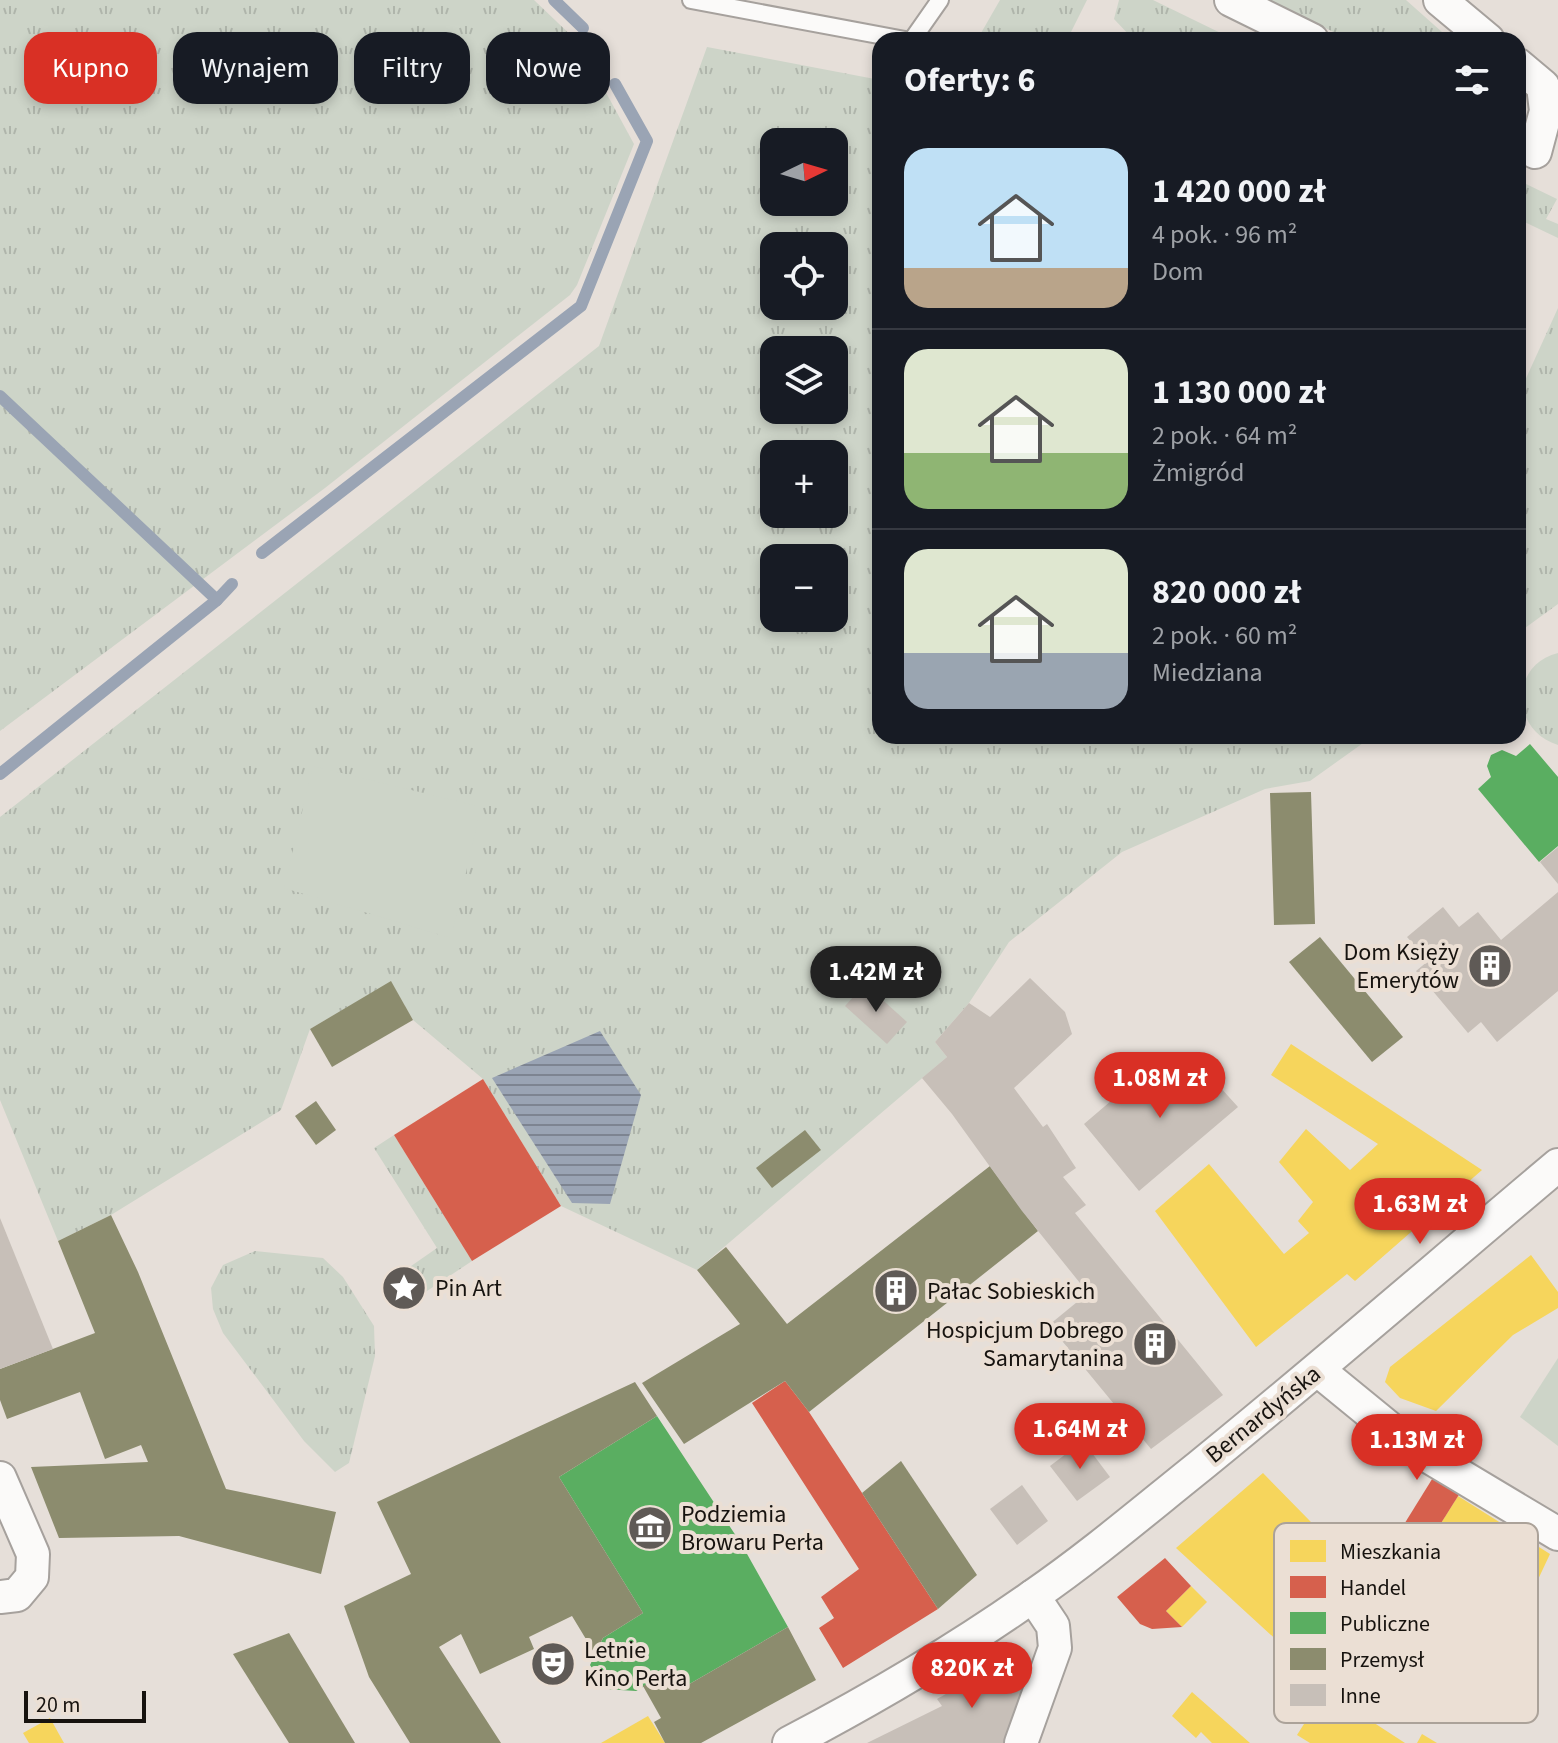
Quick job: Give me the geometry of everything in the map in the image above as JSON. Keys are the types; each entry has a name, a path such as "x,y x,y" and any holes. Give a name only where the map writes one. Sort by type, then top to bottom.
{"street":[{"path":"1231,0 1296,32"},
{"path":"1440,0 1478,32"},
{"path":"1526,72 1543,86 1546,111 1537,153"},
{"name":"Bernardyńska","path":"789,1743 881,1694 1033,1596 1103,1545 1318,1370 1558,1165"},
{"path":"1318,1370 1411,1446 1558,1534"},
{"path":"0,1478 33,1554 32,1577 17,1595 0,1597"},
{"path":"1021,1743 1055,1648 1053,1626 1033,1596"}],"lane":[{"path":"691,0 872,34"},
{"path":"918,32 940,0"}],"green space":[{"path":"0,0 534,0 567,32 486,32 486,104 610,104 610,100 634,144 577,285 570,295 325,488 0,731"},
{"path":"1000,0 1087,0 1071,32 982,32"},
{"path":"1119,0 1153,0 1219,32 1126,32 1114,19"},
{"path":"1268,0 1406,0 1442,32 1334,32"},
{"path":"707,47 872,78 872,744 1362,744 1310,781 1265,789 1122,852 1009,942 969,1003 935,1042 947,1057 697,1270 561,1206 483,1079 413,1020 391,982 310,1029 281,1110 111,1215 58,1241 0,1100 0,817 599,346"},
{"path":"1526,184 1557,199 1546,219 1558,224 1558,238 1526,223"},
{"path":"1558,308 1558,604 1526,627 1526,378"},
{"path":"1558,653 1558,745 1542,738 1526,717 1526,680 1542,660"},
{"path":"313,766 481,807 451,938 284,888"},
{"path":"394,1135 472,1261 406,1305 391,1280 437,1248 374,1148"},
{"path":"255,1251 323,1258 343,1277 374,1326 375,1356 349,1463 335,1472 304,1441 223,1333 213,1309 211,1288 223,1265"},
{"path":"1558,1358 1558,1446 1520,1417"}],"water":[{"path":"600,1031 641,1095 610,1204 572,1203 492,1078"}],"building: Mieszkania":[{"path":"1291,1044 1482,1170 1355,1281 1347,1274 1256,1347 1155,1211 1209,1164 1284,1254 1309,1233 1298,1221 1313,1202 1279,1162 1306,1129 1350,1170 1378,1144 1271,1075"},
{"path":"1531,1255 1558,1292 1558,1308 1513,1335 1436,1411 1400,1398 1385,1382 1390,1367"},
{"path":"1263,1473 1312,1523 1274,1523 1274,1638 1176,1548"},
{"path":"1458,1496 1501,1523 1441,1523"},
{"path":"1538,1546 1550,1554 1538,1579"},
{"path":"1191,1586 1207,1602 1182,1627 1166,1611"},
{"path":"1192,1692 1250,1743 1212,1743 1201,1732 1196,1738 1172,1716"},
{"path":"648,1716 665,1743 601,1743"},
{"path":"50,1718 64,1743 29,1743 23,1733"},
{"path":"1305,1723 1374,1723 1405,1743 1310,1743 1297,1735"},
{"path":"1422,1734 1437,1743 1417,1743"}],"building: Handel":[{"path":"483,1079 561,1206 472,1261 394,1135"},
{"path":"785,1381 809,1412 938,1609 843,1668 819,1628 834,1618 821,1597 859,1569 752,1403"},
{"path":"1434,1476 1460,1493 1441,1523 1405,1523"},
{"path":"1165,1558 1191,1586 1166,1611 1182,1627 1152,1629 1140,1624 1117,1597"}],"building: Publiczne":[{"path":"1530,744 1558,777 1558,846 1539,862 1478,789 1491,777 1487,766 1491,755 1502,750 1516,756"},
{"path":"657,1416 742,1545 788,1627 686,1686 675,1669 636,1691 604,1689 590,1665 603,1638 643,1613 559,1477"}],"building: Przemysł":[{"path":"1311,792 1315,924 1274,925 1270,793"},
{"path":"1320,937 1403,1037 1372,1062 1289,962"},
{"path":"391,981 413,1020 332,1067 310,1029"},
{"path":"316,1101 336,1130 316,1145 295,1116"},
{"path":"805,1130 821,1150 772,1188 756,1168"},
{"name":"Pałac Sobieskich","path":"990,1166 1038,1231 809,1412 785,1381 684,1444 642,1383 740,1324 697,1270 726,1247 787,1324"},
{"path":"111,1215 138,1272 226,1489 336,1512 321,1574 179,1536 59,1538 31,1467 148,1462 141,1445 105,1459 80,1392 7,1419 0,1400 0,1369 95,1333 58,1241"},
{"path":"635,1382 657,1416 559,1477 643,1613 603,1638 595,1654 572,1616 529,1637 534,1649 480,1674 461,1634 439,1647 501,1743 410,1743 369,1677 344,1606 411,1574 377,1502"},
{"path":"901,1461 977,1575 938,1609 862,1493"},
{"path":"788,1627 816,1680 701,1743 665,1743 654,1722 661,1718 643,1686 675,1669 686,1686"},
{"path":"289,1633 355,1743 289,1743 233,1654"}],"building: Inne":[{"path":"1558,847 1558,884 1540,862"},
{"name":"Dom Księży Emerytów","path":"1558,892 1558,991 1497,1042 1481,1022 1468,1033 1416,971 1428,961 1407,937 1443,907 1459,927 1478,912 1501,940"},
{"path":"1030,978 1065,1012 1072,1034 1014,1088 1043,1127 1047,1124 1076,1168 1063,1177 1086,1205 1075,1213 1223,1395 1151,1449 1049,1325 1088,1293 922,1078 947,1057 935,1042 969,1003 990,1017"},
{"path":"865,984 907,1022 887,1044 845,1006"},
{"path":"1191,1055 1238,1107 1139,1191 1084,1124 1153,1065 1163,1081"},
{"path":"0,1218 53,1349 0,1369"},
{"path":"1083,1441 1110,1477 1077,1501 1050,1466"},
{"path":"1022,1485 1048,1521 1017,1545 990,1509"},
{"path":"1011,1657 1035,1670 1005,1743 867,1743 942,1706 937,1699"}],"waterway":[{"path":"554,0 583,28"},
{"path":"262,553 581,306 647,141 615,84"},
{"path":"0,396 217,600"},
{"path":"0,774 217,600 232,584"}],"place":[{"name":"Dom Księży Emerytów","path":"1490,966"},
{"name":"Pin Art","path":"404,1288"},
{"name":"Pałac Sobieskich","path":"896,1291"},
{"name":"Hospicjum Dobrego Samarytanina","path":"1155,1344"},
{"name":"Podziemia Browaru Perła","path":"650,1528"},
{"name":"Letnie Kino Perła","path":"553,1664"}]}
